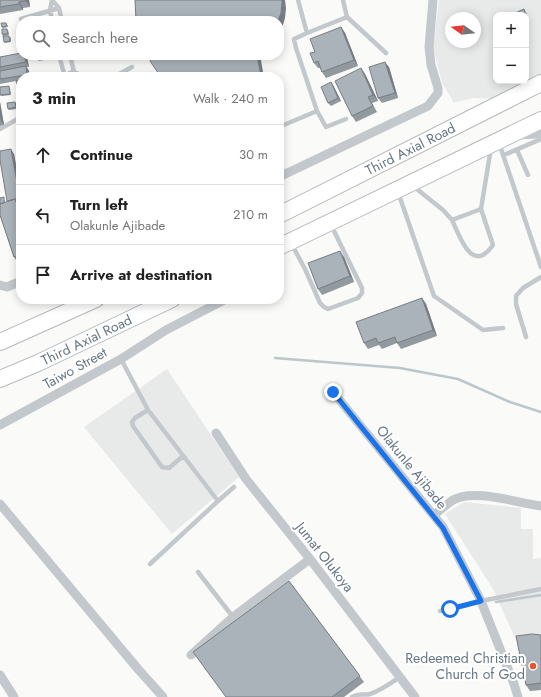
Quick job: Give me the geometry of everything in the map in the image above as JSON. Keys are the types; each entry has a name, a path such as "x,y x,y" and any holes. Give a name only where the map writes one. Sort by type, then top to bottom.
{"highway":[{"name":"Third Axial Road","path":"284,212 541,83"},
{"path":"285,245 404,187 505,145 541,120"},
{"path":"0,342 85,304"},
{"name":"Third Axial Road","path":"0,379 38,363 162,304"}],"street":[{"path":"284,175 428,106 436,97 438,88 433,71 429,47 433,0"},
{"path":"505,145 541,132"},
{"path":"0,285 7,287 16,283"},
{"name":"Taiwo Street","path":"0,425 121,359 166,330 216,304"},
{"name":"Olakunle Ajibade","path":"333,392 443,528 481,601 518,697"},
{"name":"Jumat Olukoya","path":"216,433 246,479 310,559 415,697"},
{"path":"434,515 454,500 464,496 476,495 541,506"},
{"path":"0,504 163,697"},
{"path":"191,655 233,617 310,559"},
{"path":"0,675 14,697"}],"lane":[{"path":"53,0 59,8 61,16"},
{"path":"51,16 50,10 53,0"},
{"path":"298,0 307,33"},
{"path":"343,0 347,17 386,53"},
{"path":"31,16 59,8"},
{"path":"346,120 326,127 317,111 294,39 347,17"},
{"path":"61,60 64,72"},
{"path":"71,60 74,72"},
{"path":"123,72 132,67"},
{"path":"284,125 317,111"},
{"path":"0,129 16,120"},
{"path":"505,145 541,139"},
{"path":"505,145 528,175"},
{"path":"404,187 443,210 452,220 465,248 470,253 477,255 487,253 493,245 481,209 505,145"},
{"path":"505,145 541,267"},
{"path":"404,187 434,296 483,330 503,328"},
{"path":"452,220 481,209"},
{"path":"285,245 305,269 320,303 328,310 358,298 362,293 362,288 330,223"},
{"path":"338,254 344,251"},
{"path":"305,269 312,266"},
{"path":"526,337 516,304 516,296 522,288 541,278"},
{"path":"121,359 148,410 218,502"},
{"path":"148,410 135,418 132,422 133,426 162,467 169,468 183,456"},
{"path":"150,564 234,487"},
{"path":"198,572 233,617"},
{"path":"440,611 541,589"},
{"path":"352,697 358,694 367,695 372,693 400,677"}],"shaded area":[{"path":"439,0 541,0 541,82 501,99 472,98 454,103 442,83 433,48"},
{"path":"167,369 239,477 172,534 84,427"},
{"path":"464,502 521,508 521,529 533,529 533,559 541,558 541,640 515,638 493,589 445,514"}],"building":[{"path":"0,0 26,1 19,2 19,4 0,7"},
{"path":"135,0 282,0 280,16 136,16"},
{"path":"524,9 525,12 518,12"},
{"path":"1,23 6,23 7,26 2,27"},
{"path":"341,27 354,60 322,72 318,61 314,63 310,53 315,52 310,39"},
{"path":"2,29 7,29 8,34 2,34"},
{"path":"3,36 9,36 10,41 4,42"},
{"path":"16,54 16,60 25,60 26,62 0,67 0,57"},
{"path":"150,60 258,60 260,72 158,72"},
{"path":"385,62 395,93 378,98 369,67"},
{"path":"26,66 27,72 16,72 16,77 0,79 0,71"},
{"path":"361,68 373,95 368,97 373,106 352,116 335,81"},
{"path":"331,82 338,98 328,103 321,87"},
{"path":"9,86 10,94 0,95 0,87"},
{"path":"15,102 16,107 8,109 7,103"},
{"path":"11,149 16,176 16,199 7,201 0,160 0,151"},
{"path":"4,197 4,203 0,204 0,198"},
{"path":"15,199 16,202 16,256 14,257 0,215 0,204"},
{"path":"340,251 350,276 318,289 308,263"},
{"path":"422,298 433,330 397,343 395,337 378,343 376,338 364,343 356,322"},
{"path":"289,581 360,676 332,697 226,697 193,652"},
{"name":"Redeemed Christian Church of God","path":"532,634 541,635 541,683 526,685 516,636"}],"waterway":[{"path":"275,358 400,368 458,379 510,402 541,412"},
{"path":"496,602 541,595"}],"place":[{"name":"Redeemed Christian Church of God","path":"533,666"}],"route":[{"path":"333,392 443,528 481,601 450,609"}]}
